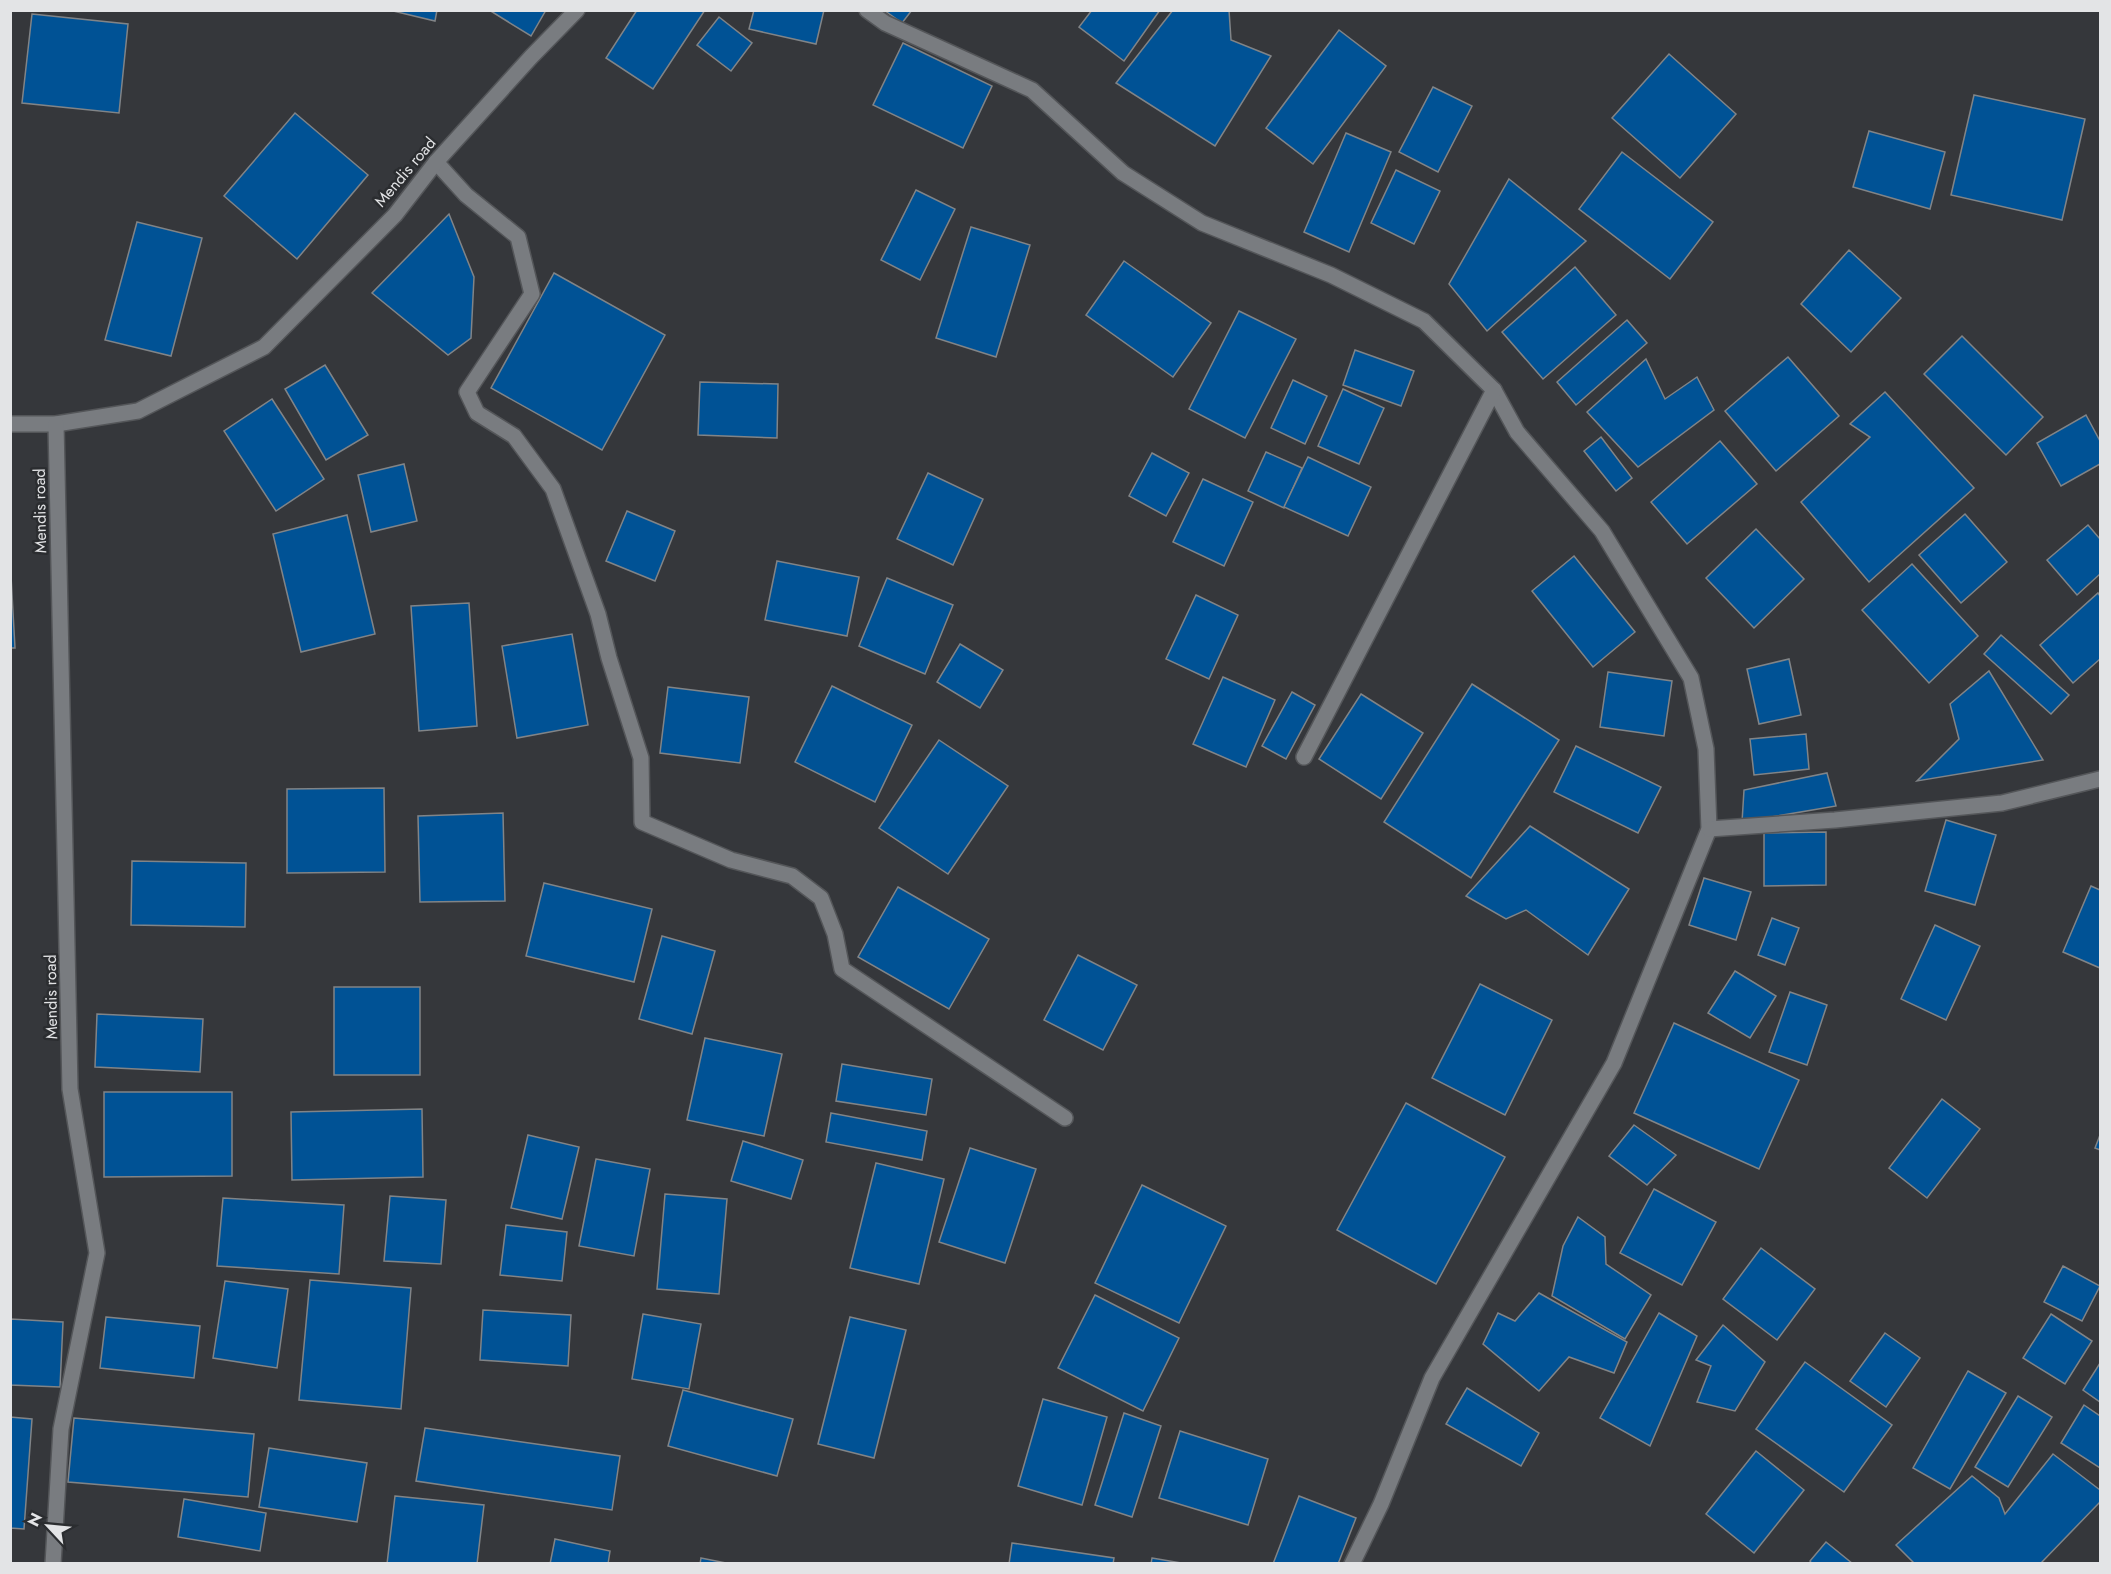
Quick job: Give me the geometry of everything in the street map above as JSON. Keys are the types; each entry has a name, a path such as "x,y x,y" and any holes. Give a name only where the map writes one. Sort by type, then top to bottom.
{"street":[{"name":"Mendis road","path":"10,424 56,424 138,411 264,347 395,214 436,162 576,10"},
{"path":"867,10 885,23 1032,90 1123,173 1202,223 1331,275 1424,321 1494,390 1517,432 1602,531 1691,678 1706,749 1709,829 1614,1063 1431,1378 1381,1504 1352,1563"},
{"path":"436,162 466,195 518,237 532,294 467,392 477,413 514,436 553,489 598,614 609,658 641,758 642,822 731,860 792,876 821,898 835,934 842,969 1065,1118"},
{"path":"1304,757 1494,390"},
{"name":"Mendis road","path":"53,1563 61,1429 97,1253 70,1089 56,424"},
{"path":"1709,829 1835,820 2002,803 2100,779"}],"building":[{"path":"389,10 437,10 435,21"},
{"path":"489,10 546,10 531,36"},
{"path":"637,10 705,10 653,89 606,58"},
{"path":"754,10 824,10 816,44 749,29"},
{"path":"884,10 912,10 902,23"},
{"path":"1092,10 1160,10 1124,61 1079,27"},
{"path":"1173,10 1229,10 1231,40 1271,56 1215,146 1116,83"},
{"path":"32,14 128,24 119,113 22,103"},
{"path":"719,17 752,43 731,71 697,45"},
{"path":"1339,30 1386,66 1313,164 1266,128"},
{"path":"903,43 992,86 963,148 873,105"},
{"path":"1669,54 1736,114 1680,178 1612,118"},
{"path":"1433,87 1472,106 1438,172 1399,152"},
{"path":"1974,95 2085,119 2062,220 1951,195"},
{"path":"295,113 368,175 297,259 224,196"},
{"path":"1869,131 1945,152 1930,209 1853,187"},
{"path":"1346,133 1391,152 1349,252 1304,232"},
{"path":"1622,152 1713,222 1670,279 1579,209"},
{"path":"1396,170 1440,191 1414,244 1371,223"},
{"path":"1509,179 1586,241 1487,331 1449,284"},
{"path":"916,190 955,209 920,280 881,260"},
{"path":"449,214 474,277 471,338 448,355 372,293"},
{"path":"137,222 202,238 171,356 105,340"},
{"path":"971,227 1030,245 996,357 936,338"},
{"path":"1849,250 1901,298 1851,352 1801,304"},
{"path":"1124,261 1211,323 1173,377 1086,315"},
{"path":"1575,267 1616,315 1543,379 1502,332"},
{"path":"554,273 665,335 602,450 491,388"},
{"path":"1239,311 1296,339 1245,438 1189,409"},
{"path":"1627,320 1647,343 1576,405 1557,382"},
{"path":"1962,336 2043,417 2006,455 1924,374"},
{"path":"1355,350 1414,371 1401,406 1343,385"},
{"path":"1788,357 1839,416 1776,471 1725,411"},
{"path":"1646,359 1665,399 1697,377 1714,410 1638,467 1587,412"},
{"path":"325,365 368,435 326,460 285,389"},
{"path":"1293,380 1327,396 1305,444 1271,428"},
{"path":"700,382 778,384 777,438 698,435"},
{"path":"1343,389 1384,408 1359,464 1318,446"},
{"path":"1885,392 1974,488 1869,582 1801,502 1870,437 1850,424"},
{"path":"272,399 324,479 276,511 224,431"},
{"path":"2086,415 2100,441 2100,464 2061,486 2037,443"},
{"path":"1601,437 1632,478 1616,491 1584,451"},
{"path":"1720,441 1757,484 1687,544 1651,502"},
{"path":"1266,452 1302,468 1284,508 1248,491"},
{"path":"1152,453 1189,473 1166,516 1129,496"},
{"path":"1308,457 1371,487 1348,536 1284,507"},
{"path":"404,464 417,521 371,532 358,475"},
{"path":"928,473 983,499 953,565 897,539"},
{"path":"1203,479 1253,502 1224,566 1173,542"},
{"path":"627,511 675,531 655,581 606,561"},
{"path":"1965,514 2007,562 1961,603 1919,555"},
{"path":"347,515 375,634 301,652 273,534"},
{"path":"2088,525 2100,539 2100,574 2077,595 2047,560"},
{"path":"1756,529 1804,579 1754,628 1706,578"},
{"path":"1574,556 1635,632 1593,667 1532,591"},
{"path":"10,558 15,648 10,648"},
{"path":"777,561 859,577 847,636 765,620"},
{"path":"1912,564 1978,636 1929,683 1862,610"},
{"path":"887,578 953,605 925,674 859,646"},
{"path":"2098,593 2100,596 2100,659 2073,683 2040,645"},
{"path":"1196,595 1238,615 1209,679 1166,659"},
{"path":"469,603 477,726 419,731 411,606"},
{"path":"572,634 588,725 517,738 502,646"},
{"path":"2001,635 2069,695 2051,714 1984,654"},
{"path":"960,644 1003,670 980,708 937,682"},
{"path":"1789,659 1801,715 1759,724 1747,669"},
{"path":"1989,671 2043,760 1917,781 1959,739 1950,704"},
{"path":"1608,672 1672,681 1664,736 1600,727"},
{"path":"1223,677 1275,700 1246,767 1193,744"},
{"path":"1472,684 1559,740 1471,878 1384,822"},
{"path":"832,686 912,725 875,802 795,762"},
{"path":"668,687 749,697 740,763 660,753"},
{"path":"1292,692 1315,705 1286,759 1262,746"},
{"path":"1361,694 1423,733 1381,799 1319,759"},
{"path":"1806,734 1809,769 1754,775 1750,739"},
{"path":"939,740 1008,786 948,874 879,828"},
{"path":"1576,746 1661,787 1638,833 1554,792"},
{"path":"1827,773 1836,806 1742,822 1744,790"},
{"path":"384,788 385,872 287,873 287,789"},
{"path":"503,813 505,901 420,902 418,816"},
{"path":"1946,820 1996,835 1975,905 1925,891"},
{"path":"1530,826 1629,889 1588,955 1526,910 1506,919 1466,896"},
{"path":"1826,832 1826,885 1764,886 1764,833"},
{"path":"132,861 246,863 245,927 131,925"},
{"path":"1704,878 1751,892 1736,940 1689,925"},
{"path":"544,883 652,909 634,982 526,956"},
{"path":"2091,886 2100,890 2100,968 2063,952"},
{"path":"898,887 989,939 949,1009 858,957"},
{"path":"1772,918 1799,928 1785,965 1758,955"},
{"path":"1935,925 1980,946 1946,1020 1901,999"},
{"path":"662,936 715,951 692,1034 639,1019"},
{"path":"1078,955 1137,985 1103,1050 1044,1020"},
{"path":"1735,971 1776,996 1750,1038 1708,1013"},
{"path":"1480,984 1552,1020 1505,1115 1432,1078"},
{"path":"334,987 420,987 420,1075 334,1075"},
{"path":"1790,992 1827,1005 1807,1065 1769,1052"},
{"path":"97,1014 203,1019 200,1072 95,1067"},
{"path":"1674,1023 1799,1080 1759,1169 1634,1113"},
{"path":"705,1038 782,1054 764,1136 687,1120"},
{"path":"842,1064 932,1079 926,1115 836,1101"},
{"path":"104,1092 232,1092 232,1176 104,1177"},
{"path":"1942,1099 1980,1129 1927,1198 1889,1168"},
{"path":"1406,1103 1505,1157 1436,1284 1337,1230"},
{"path":"422,1109 423,1177 292,1180 291,1112"},
{"path":"831,1113 927,1131 922,1160 826,1142"},
{"path":"1634,1125 1676,1155 1647,1185 1609,1156"},
{"path":"528,1135 579,1147 562,1219 511,1208"},
{"path":"2100,1135 2100,1150 2095,1148"},
{"path":"743,1141 803,1160 791,1199 731,1181"},
{"path":"970,1148 1036,1169 1005,1263 939,1242"},
{"path":"596,1159 650,1169 634,1256 579,1246"},
{"path":"876,1163 944,1179 919,1284 850,1268"},
{"path":"1142,1185 1226,1226 1179,1323 1095,1283"},
{"path":"1654,1189 1716,1222 1682,1285 1620,1253"},
{"path":"665,1194 727,1199 719,1294 657,1289"},
{"path":"390,1196 446,1200 441,1264 384,1261"},
{"path":"223,1198 344,1205 339,1274 217,1266"},
{"path":"1578,1217 1605,1237 1606,1264 1651,1295 1625,1339 1552,1296 1563,1246"},
{"path":"506,1225 567,1232 562,1281 500,1275"},
{"path":"1761,1248 1815,1289 1777,1340 1723,1299"},
{"path":"2063,1266 2100,1286 2082,1321 2044,1302"},
{"path":"310,1280 411,1288 401,1409 299,1400"},
{"path":"225,1281 288,1289 277,1368 213,1358"},
{"path":"1539,1293 1627,1342 1614,1373 1569,1357 1539,1391 1483,1344 1498,1313 1515,1321"},
{"path":"1095,1295 1179,1338 1143,1411 1058,1368"},
{"path":"483,1310 571,1315 568,1366 480,1360"},
{"path":"1659,1313 1697,1336 1650,1446 1600,1418"},
{"path":"643,1314 701,1324 689,1389 632,1379"},
{"path":"2051,1314 2092,1341 2065,1384 2023,1358"},
{"path":"106,1317 200,1326 194,1378 100,1368"},
{"path":"850,1317 906,1330 874,1458 818,1444"},
{"path":"10,1319 63,1322 60,1387 10,1385"},
{"path":"1723,1325 1765,1362 1735,1411 1697,1402 1711,1366 1696,1360"},
{"path":"1885,1333 1920,1358 1886,1407 1850,1381"},
{"path":"1805,1362 1892,1425 1844,1492 1756,1429"},
{"path":"2100,1363 2100,1402 2083,1390"},
{"path":"1968,1371 2006,1393 1950,1489 1913,1468"},
{"path":"1467,1388 1539,1433 1521,1466 1446,1424"},
{"path":"683,1390 793,1419 777,1476 668,1446"},
{"path":"2018,1396 2052,1417 2008,1487 1975,1467"},
{"path":"1043,1399 1107,1417 1082,1505 1018,1486"},
{"path":"2084,1405 2100,1416 2100,1468 2061,1443"},
{"path":"1124,1413 1161,1426 1132,1517 1095,1505"},
{"path":"10,1417 32,1419 24,1529 10,1528"},
{"path":"74,1418 254,1434 248,1497 68,1482"},
{"path":"425,1428 620,1456 612,1510 416,1481"},
{"path":"1180,1431 1268,1459 1248,1525 1159,1498"},
{"path":"269,1448 367,1463 357,1522 259,1507"},
{"path":"1756,1451 1804,1490 1754,1553 1706,1514"},
{"path":"2053,1454 2100,1490 2100,1502 2040,1564 1915,1564 1896,1545 1972,1476 1999,1498 2005,1514"},
{"path":"395,1496 484,1505 477,1564 387,1564"},
{"path":"1299,1496 1356,1518 1338,1564 1273,1564"},
{"path":"184,1499 266,1513 260,1551 178,1537"},
{"path":"555,1539 610,1551 608,1564 550,1564"},
{"path":"1826,1542 1853,1564 1812,1564 1810,1561"},
{"path":"1012,1543 1114,1558 1113,1564 1009,1564"},
{"path":"701,1558 731,1564 700,1564"},
{"path":"1152,1558 1187,1564 1151,1564"}]}
